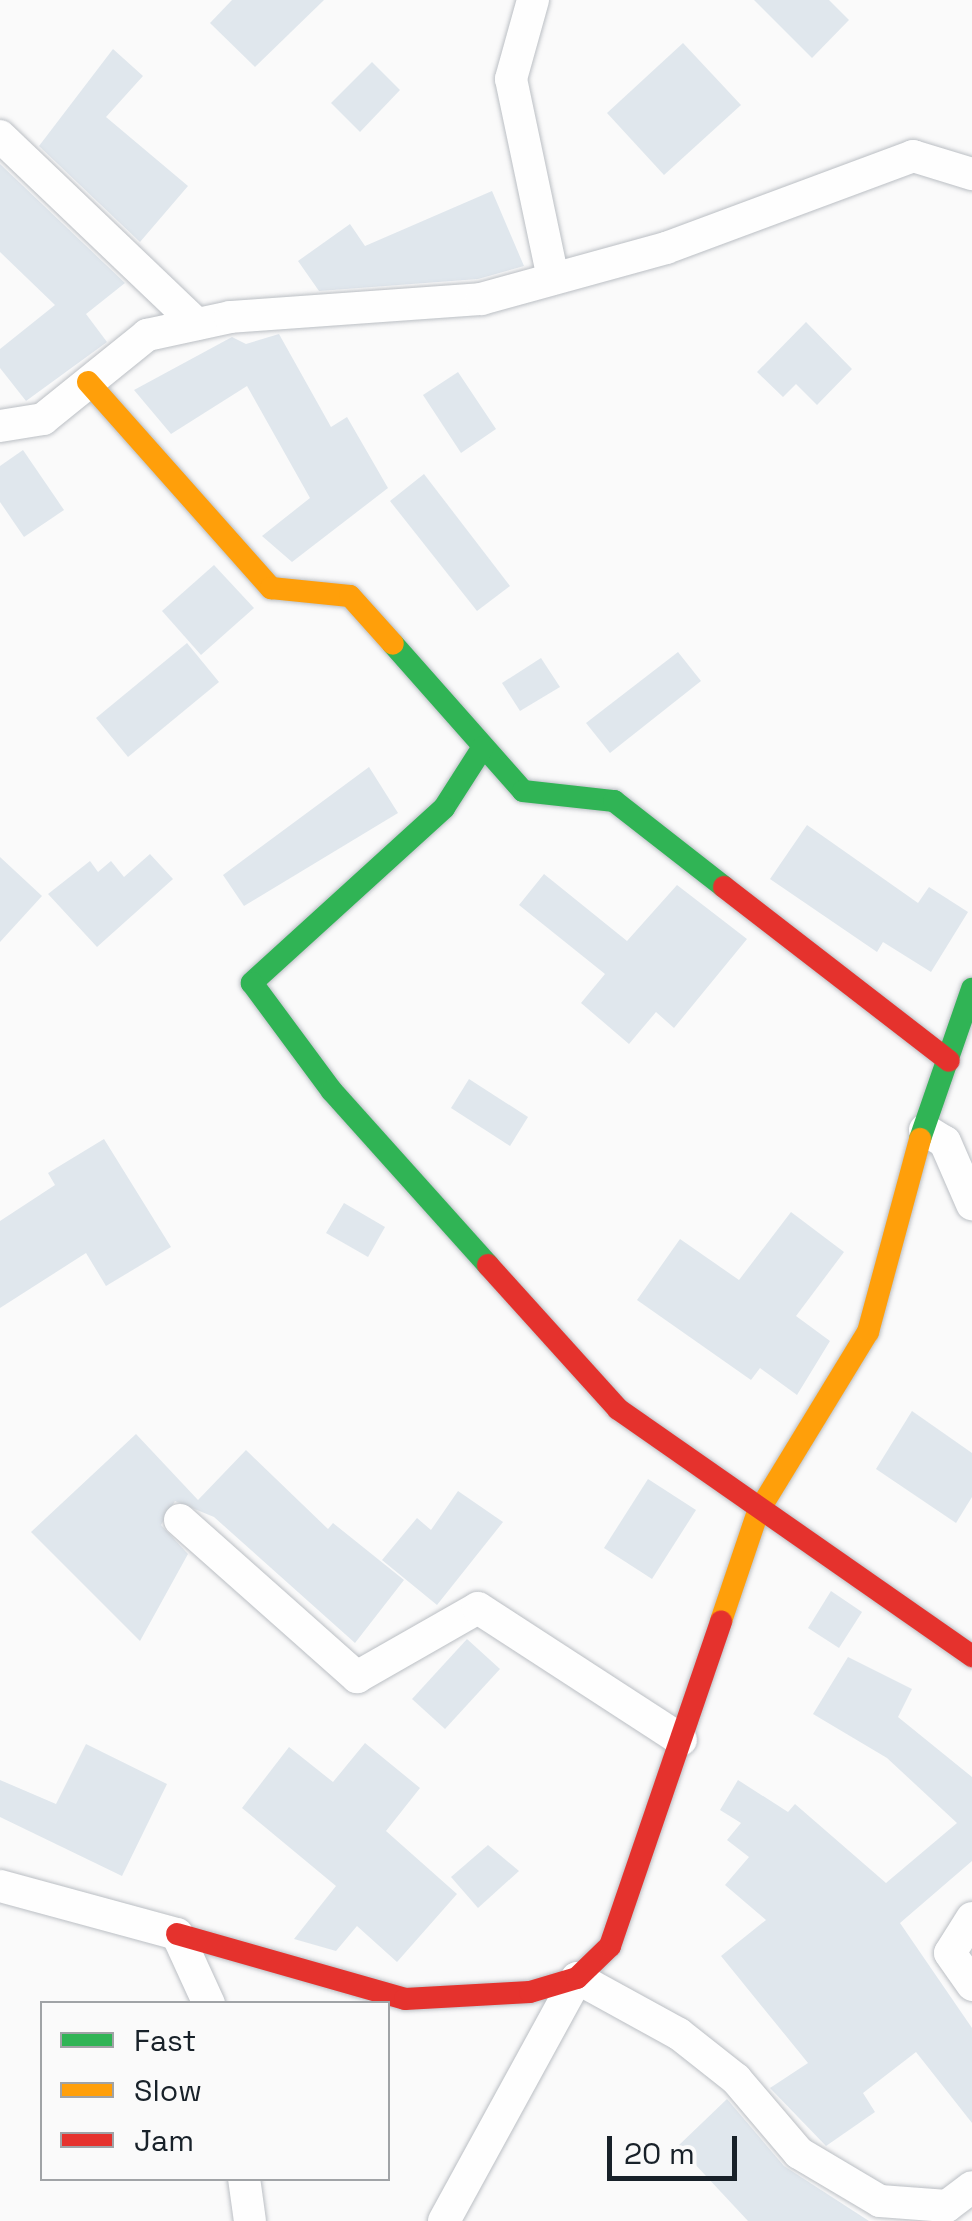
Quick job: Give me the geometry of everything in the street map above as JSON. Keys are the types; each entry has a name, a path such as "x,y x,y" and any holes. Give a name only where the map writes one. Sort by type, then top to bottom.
{"street":[{"path":"533,0 511,80 553,279"},
{"path":"0,136 197,324"},
{"path":"8,416 43,420 147,335 197,324 481,298 553,279 913,156 972,174"},
{"path":"88,382 271,588 350,596 523,792 614,801 949,1060"},
{"path":"483,747 444,808 252,984 332,1091 618,1410 758,1512 972,1656"},
{"path":"444,2221 578,1978 610,1946 758,1512 868,1332 887,1236 970,1006"},
{"path":"925,1130 945,1142 972,1204"},
{"path":"180,1520 356,1677 478,1608 681,1740"},
{"path":"0,1886 405,1998 530,1992 578,1978 680,2034 736,2078 799,2153 880,2202 948,2206 972,2187"},
{"path":"972,1918 950,1953 972,1985"},
{"path":"177,1934 208,2001"},
{"path":"244,2181 248,2220"}],"building":[{"path":"232,0 324,0 255,67 210,23"},
{"path":"754,0 829,0 849,20 812,58"},
{"path":"683,43 741,105 664,175 607,113"},
{"path":"113,49 143,76 106,117 188,186 140,242 39,146"},
{"path":"372,62 400,90 360,132 331,103"},
{"path":"0,164 125,283 86,314 107,342 26,401 0,368 0,349 55,305 0,252"},
{"path":"492,191 524,266 478,279 319,291 298,261 350,224 365,246"},
{"path":"806,322 852,369 817,405 796,384 783,397 757,372"},
{"path":"279,334 331,427 347,417 388,488 292,562 262,536 310,498 247,386 171,434 134,390 232,337 246,344"},
{"path":"458,372 496,429 461,453 423,395"},
{"path":"23,450 64,510 24,537 0,502 0,466"},
{"path":"424,474 510,586 477,611 390,501"},
{"path":"214,565 254,608 201,655 162,611"},
{"path":"187,643 219,682 128,757 96,718"},
{"path":"678,652 701,681 610,753 586,723"},
{"path":"541,658 560,687 520,711 502,683"},
{"path":"369,767 398,813 244,906 223,875"},
{"path":"807,825 918,903 929,887 968,912 931,972 883,942 877,952 770,879"},
{"path":"150,854 173,879 97,947 48,894 90,861 98,872 111,861 124,877"},
{"path":"0,857 42,896 0,942"},
{"path":"544,874 627,941 677,885 747,939 674,1028 656,1012 629,1044 581,1003 605,974 519,905"},
{"path":"469,1079 528,1117 510,1146 451,1108"},
{"path":"104,1139 171,1247 106,1286 86,1253 0,1308 0,1221 55,1185 48,1173"},
{"path":"344,1203 385,1227 368,1257 326,1233"},
{"path":"791,1212 844,1252 796,1316 830,1341 797,1395 760,1368 751,1380 637,1300 680,1239 739,1280"},
{"path":"912,1411 972,1453 972,1497 956,1523 876,1469"},
{"path":"136,1434 198,1500 246,1450 328,1529 333,1523 404,1580 355,1643 214,1517 175,1501 161,1525 188,1554 140,1641 31,1532"},
{"path":"648,1479 696,1510 652,1579 604,1548"},
{"path":"458,1491 503,1522 437,1605 382,1560 417,1518 431,1530"},
{"path":"831,1591 862,1612 839,1648 808,1628"},
{"path":"467,1639 500,1669 445,1729 412,1699"},
{"path":"848,1657 912,1689 898,1717 972,1777 972,1861 900,1923 972,2028 972,2123 916,2052 863,2093 875,2112 826,2146 770,2088 808,2063 721,1956 766,1920 725,1885 749,1857 727,1840 741,1823 720,1810 738,1780 788,1812 795,1804 886,1883 957,1823 887,1758 813,1714"},
{"path":"365,1743 420,1788 386,1831 457,1894 397,1962 357,1926 336,1951 294,1939 336,1886 242,1808 289,1747 333,1782"},
{"path":"86,1744 167,1784 122,1876 0,1817 0,1780 56,1804"},
{"path":"488,1845 519,1871 478,1908 451,1877"},
{"path":"727,2099 784,2166 869,2221 748,2221 678,2146"}],"traffic: fast":[{"path":"393,644 523,791 614,801 724,887"},
{"path":"483,747 444,808 252,983 332,1091 488,1265"},
{"path":"920,1139 972,989"}],"traffic: slow":[{"path":"88,382 271,588 350,596 393,644"},
{"path":"721,1621 758,1512 868,1332 920,1139"}],"traffic: jam":[{"path":"724,887 949,1061"},
{"path":"488,1265 618,1409 972,1656"},
{"path":"177,1934 405,1999 530,1992 577,1978 610,1946 721,1621"}]}
